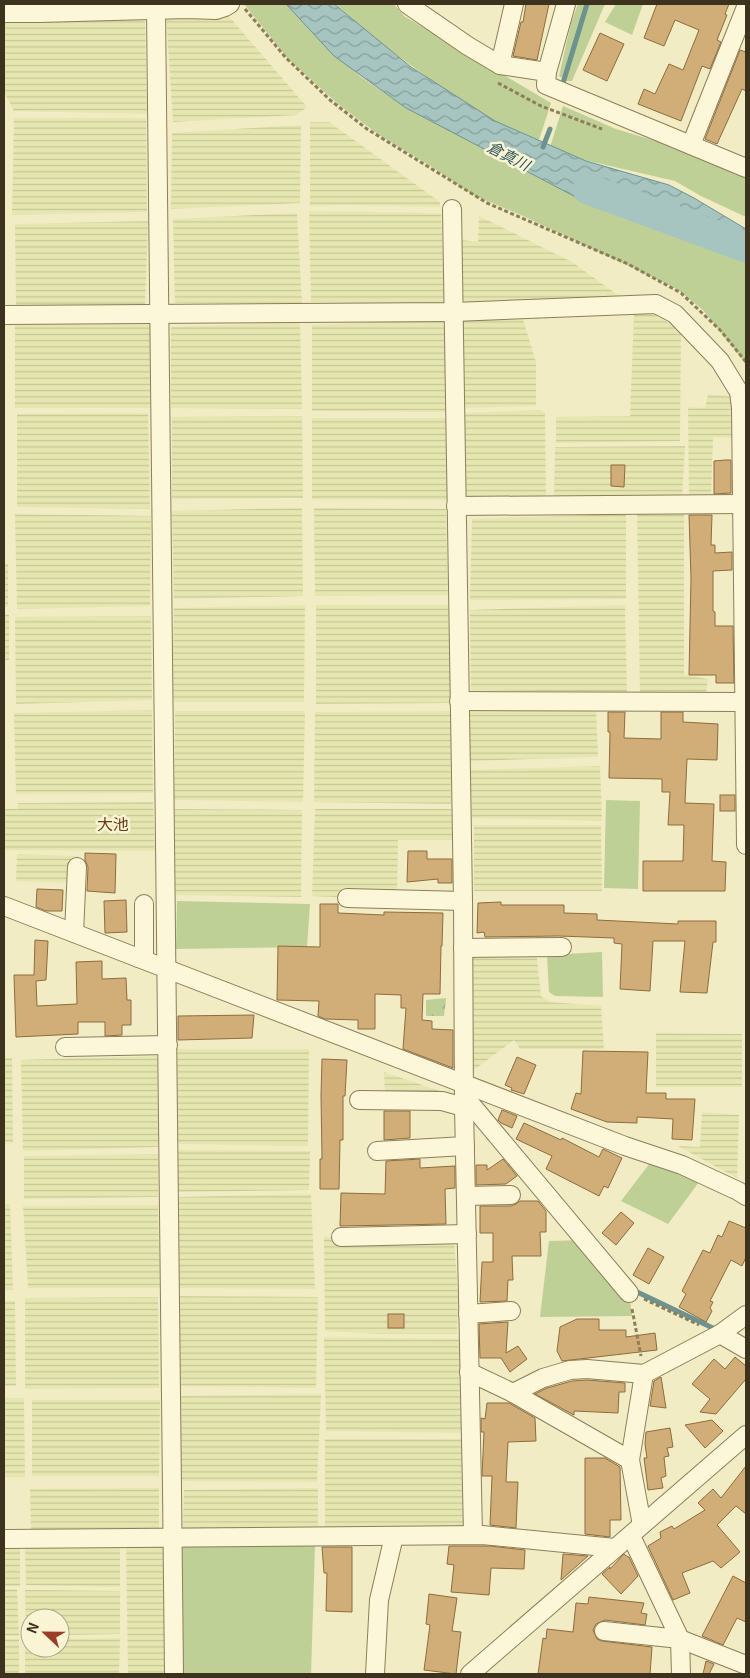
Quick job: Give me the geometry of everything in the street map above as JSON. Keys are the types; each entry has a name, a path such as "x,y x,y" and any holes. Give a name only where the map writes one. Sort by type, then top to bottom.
{"street":[{"path":"4,13 216,10 230,4"},
{"path":"408,4 468,46 500,64 547,72"},
{"path":"500,64 514,4"},
{"path":"566,4 547,72 546,86 746,168"},
{"path":"691,145 746,7"},
{"path":"156,10 174,1674"},
{"path":"452,209 463,901 466,1234 473,1535"},
{"path":"4,315 454,312 656,304 675,314 720,361 739,392 746,845"},
{"path":"456,506 742,504"},
{"path":"459,701 744,702"},
{"path":"74,933 77,867"},
{"path":"347,898 463,901"},
{"path":"138,958 144,954 144,904"},
{"path":"4,906 167,969 464,1096 682,1165 746,1196"},
{"path":"463,948 562,947"},
{"path":"65,1047 168,1045"},
{"path":"360,1100 442,1101 464,1096"},
{"path":"464,1096 629,1293"},
{"path":"377,1151 465,1146"},
{"path":"466,1196 511,1195"},
{"path":"341,1237 466,1234"},
{"path":"468,1314 511,1311"},
{"path":"513,1393 543,1378 570,1370 586,1369 644,1374 720,1334 746,1315"},
{"path":"720,1334 746,1348"},
{"path":"469,1372 513,1393 630,1460"},
{"path":"644,1374 630,1460 636,1530 680,1639 681,1674"},
{"path":"470,1674 746,1435"},
{"path":"4,1540 473,1535 615,1548"},
{"path":"375,1674 379,1600 394,1536"},
{"path":"604,1631 680,1639 746,1666"}],"path":[{"path":"241,4 286,58 330,100 367,128 487,203 628,264 681,293 721,331 746,362"},
{"path":"629,1293 720,1334"},
{"path":"629,1293 644,1374"}],"green space":[{"path":"244,4 286,4 321,42 361,77 406,108 591,205 649,204 685,215 746,259 746,364 703,310 677,289 521,215 473,195 432,167 379,135 338,104 288,59"},
{"path":"335,4 394,4 404,16 551,103 539,140 487,118 386,47"},
{"path":"578,4 605,4 572,81 566,81 559,76 571,23"},
{"path":"616,4 643,4 632,35 605,22"},
{"path":"166,13 226,13 307,107 296,115 173,122"},
{"path":"145,18 147,114 14,111 4,92 4,20"},
{"path":"563,106 616,129 676,147 746,177 746,217 701,196 675,181 584,160 550,147"},
{"path":"14,118 146,118 147,212 12,215"},
{"path":"310,122 329,122 440,202 440,207 310,206"},
{"path":"301,125 300,203 171,209 172,133"},
{"path":"309,211 441,213 445,303 311,302"},
{"path":"297,213 302,303 175,303 173,219"},
{"path":"479,216 572,262 622,298 460,304 461,240 478,242"},
{"path":"148,221 145,306 16,307 15,224"},
{"path":"521,313 536,362 536,406 462,408 460,316"},
{"path":"634,313 657,315 681,331 680,441 556,443 556,417 630,416"},
{"path":"446,319 447,412 312,411 312,325"},
{"path":"151,321 150,408 15,408 15,325"},
{"path":"300,322 302,409 171,408 171,327"},
{"path":"708,394 734,397 736,438 713,437 711,498 689,498 688,407 705,408"},
{"path":"540,410 545,412 546,501 462,502 461,413"},
{"path":"148,413 150,509 17,507 17,414"},
{"path":"302,416 303,498 172,499 172,417"},
{"path":"312,418 447,418 448,500 312,499"},
{"path":"685,446 682,498 554,498 555,447"},
{"path":"302,508 303,596 174,599 172,511"},
{"path":"314,508 446,509 448,595 315,596"},
{"path":"637,509 684,509 684,675 708,679 706,695 640,693"},
{"path":"15,514 151,516 150,606 17,609"},
{"path":"626,514 626,599 470,600 472,519"},
{"path":"4,564 8,564 8,607 4,607"},
{"path":"305,605 304,702 172,702 174,608"},
{"path":"316,605 448,605 451,703 316,704"},
{"path":"625,605 627,692 471,690 470,610"},
{"path":"4,614 9,615 9,660 4,660"},
{"path":"151,616 152,700 16,704 15,617"},
{"path":"596,707 598,757 470,761 469,710"},
{"path":"152,710 153,793 16,794 14,713"},
{"path":"175,711 305,711 303,802 174,800"},
{"path":"451,711 451,804 314,802 315,712"},
{"path":"600,766 602,821 472,818 470,770"},
{"path":"606,800 640,801 638,889 604,888"},
{"path":"153,802 155,851 4,850 4,809 17,809 18,803"},
{"path":"175,809 302,810 301,897 174,895"},
{"path":"315,809 452,809 452,840 398,840 397,900 312,896"},
{"path":"474,825 601,825 602,891 474,891"},
{"path":"17,854 78,856 77,883 16,881"},
{"path":"177,901 310,904 307,947 176,949"},
{"path":"536,950 541,996 550,1002 601,1006 604,1049 520,1049 514,1040 471,1072 472,955"},
{"path":"602,952 603,997 555,996 549,992 547,955"},
{"path":"446,998 444,1016 426,1016 426,1000"},
{"path":"656,1033 742,1034 742,1087 656,1087"},
{"path":"176,1049 309,1049 308,1146 176,1144"},
{"path":"157,1056 159,1147 23,1151 21,1060"},
{"path":"4,1058 12,1058 13,1143 4,1143"},
{"path":"384,1072 446,1093 385,1094"},
{"path":"702,1112 739,1115 737,1178 678,1146 700,1147"},
{"path":"178,1150 310,1151 309,1190 177,1192"},
{"path":"158,1154 158,1197 24,1199 24,1156"},
{"path":"650,1163 699,1182 668,1224 621,1201"},
{"path":"311,1194 315,1289 178,1288 176,1197"},
{"path":"4,1204 10,1204 13,1290 4,1290"},
{"path":"158,1205 160,1288 28,1288 23,1206"},
{"path":"324,1237 454,1238 458,1295 457,1334 379,1334 325,1331"},
{"path":"585,1240 629,1293 632,1316 540,1317 549,1241"},
{"path":"177,1296 318,1297 316,1388 178,1386"},
{"path":"158,1297 159,1388 25,1389 25,1298"},
{"path":"4,1301 15,1301 16,1386 4,1386"},
{"path":"324,1337 460,1339 464,1433 326,1431"},
{"path":"321,1394 317,1482 180,1481 179,1396"},
{"path":"4,1398 24,1398 25,1477 4,1477"},
{"path":"32,1400 160,1400 159,1476 32,1476"},
{"path":"325,1439 462,1439 464,1528 325,1530"},
{"path":"159,1488 159,1528 31,1529 30,1489"},
{"path":"318,1488 318,1529 183,1531 184,1490"},
{"path":"20,1543 20,1586 4,1586 4,1544"},
{"path":"182,1543 315,1546 311,1674 182,1674"},
{"path":"167,1544 170,1674 128,1674 126,1546"},
{"path":"25,1545 120,1546 120,1587 26,1585"},
{"path":"17,1589 19,1636 4,1636 4,1590"},
{"path":"25,1590 120,1591 120,1634 70,1635 70,1608 25,1608"},
{"path":"120,1638 119,1674 25,1674 25,1658 70,1658 70,1639"},
{"path":"4,1639 19,1639 19,1674 4,1674"}],"water":[{"path":"286,4 334,4 411,67 495,121 586,161 669,185 694,198 746,229 746,259 689,216 649,204 591,205 406,108 334,56"}],"building":[{"path":"526,4 549,4 537,60 513,56"},
{"path":"657,4 729,4 725,14 727,15 717,40 721,42 710,69 702,66 681,121 638,104 644,89 655,94 669,64 683,70 699,30 675,20 664,46 644,38"},
{"path":"600,33 624,44 607,81 583,70"},
{"path":"740,50 746,52 746,91 742,89 717,144 705,139"},
{"path":"731,460 731,493 714,494 714,461"},
{"path":"611,465 625,465 624,487 611,486"},
{"path":"689,515 712,515 711,545 715,545 715,553 732,552 732,570 713,571 713,611 715,612 715,626 733,626 734,683 716,683 716,675 689,675 691,578"},
{"path":"608,712 625,712 624,738 661,739 661,712 683,712 683,722 718,724 717,760 687,759 685,803 714,804 712,861 726,862 725,891 643,891 643,861 683,861 684,825 668,825 670,792 662,792 662,779 609,778 610,732 608,732"},
{"path":"720,795 735,795 735,811 720,811"},
{"path":"408,851 427,851 427,859 452,859 452,883 438,883 438,879 407,882"},
{"path":"85,853 116,854 115,893 87,891 88,867"},
{"path":"37,889 63,890 62,911 46,911 36,907"},
{"path":"126,900 127,932 105,933 104,901"},
{"path":"501,902 501,905 564,905 564,913 597,914 597,920 678,924 678,921 716,921 716,942 713,942 707,993 680,992 685,941 653,941 650,991 620,989 622,944 614,943 614,938 559,936 485,937 484,932 477,933 478,903"},
{"path":"320,904 338,904 338,913 384,915 384,912 443,913 440,994 423,994 422,1020 432,1021 432,1029 453,1030 453,1068 403,1049 406,1008 401,1008 401,995 375,994 375,1029 358,1029 358,1020 325,1019 318,1016 319,1001 277,1000 278,946 320,947"},
{"path":"35,940 48,941 46,980 36,981 37,1006 77,1004 76,962 102,961 102,979 126,978 127,1000 131,1000 131,1025 122,1025 122,1035 105,1036 105,1022 78,1022 78,1034 16,1037 14,975 34,975"},
{"path":"254,1015 252,1038 178,1040 178,1016"},
{"path":"583,1051 648,1052 646,1093 666,1093 666,1099 695,1099 692,1140 672,1139 673,1119 637,1117 637,1123 607,1122 571,1109 576,1093 581,1094"},
{"path":"517,1057 536,1065 524,1094 511,1090 512,1088 505,1085"},
{"path":"322,1059 347,1060 345,1096 343,1096 343,1140 340,1140 339,1189 320,1189 320,1159 322,1159"},
{"path":"502,1110 517,1116 512,1128 498,1120"},
{"path":"384,1111 410,1111 410,1138 384,1140"},
{"path":"524,1123 561,1140 562,1138 599,1157 603,1149 622,1158 608,1188 604,1186 599,1196 546,1169 552,1156 516,1139"},
{"path":"420,1159 420,1168 455,1166 455,1188 445,1189 446,1224 340,1226 341,1193 385,1194 386,1161"},
{"path":"503,1159 517,1176 506,1184 476,1185 476,1165 487,1165 487,1170"},
{"path":"520,1201 538,1201 546,1211 546,1232 540,1232 541,1256 512,1256 513,1280 508,1280 507,1301 480,1302 482,1262 493,1262 493,1233 480,1233 480,1206 511,1206"},
{"path":"621,1212 634,1223 616,1245 602,1233"},
{"path":"729,1221 746,1228 746,1257 742,1266 731,1260 710,1301 713,1302 710,1308 712,1311 706,1322 679,1307 686,1294 682,1291 703,1250 710,1253 718,1235 722,1237"},
{"path":"648,1248 664,1257 649,1284 633,1275"},
{"path":"388,1314 404,1314 404,1328 388,1328"},
{"path":"577,1319 599,1319 599,1330 626,1330 626,1337 655,1333 657,1350 562,1361 557,1351 560,1327"},
{"path":"508,1322 506,1353 518,1346 527,1359 510,1372 501,1358 480,1358 479,1324"},
{"path":"735,1357 746,1366 746,1379 716,1414 700,1412 710,1399 692,1384 714,1359 725,1369"},
{"path":"661,1377 666,1408 650,1406 654,1381"},
{"path":"587,1380 625,1383 625,1392 619,1392 618,1413 574,1411 574,1415 535,1394 547,1388 572,1381"},
{"path":"487,1403 509,1403 535,1418 536,1441 508,1442 506,1482 518,1482 516,1528 490,1525 492,1476 482,1476 484,1432 481,1432 481,1418 485,1419"},
{"path":"712,1420 723,1431 705,1448 685,1425"},
{"path":"670,1428 673,1447 667,1448 669,1456 664,1457 666,1476 661,1478 663,1488 648,1490 644,1458 647,1458 646,1432"},
{"path":"585,1458 605,1458 620,1467 621,1520 610,1520 610,1537 585,1534"},
{"path":"746,1466 746,1514 736,1506 717,1525 740,1552 721,1568 713,1561 682,1573 690,1593 673,1600 648,1546 661,1538 660,1532 672,1526 674,1529 705,1510 698,1503 713,1489 721,1498"},
{"path":"449,1546 490,1546 525,1550 524,1569 491,1568 489,1595 451,1592 454,1565 447,1564"},
{"path":"322,1547 352,1547 352,1612 326,1611 327,1573 324,1573"},
{"path":"563,1554 588,1556 561,1580"},
{"path":"624,1554 629,1557 638,1576 621,1594 602,1574 610,1567 610,1569"},
{"path":"733,1576 746,1583 746,1622 737,1618 723,1645 702,1636"},
{"path":"429,1594 457,1598 452,1631 461,1632 456,1674 424,1670 430,1625 426,1624"},
{"path":"589,1597 644,1603 641,1613 647,1614 645,1625 605,1620 596,1624 593,1630 597,1639 602,1641 652,1647 650,1674 538,1674 543,1638 546,1639 547,1629 573,1632 576,1603 588,1604"},
{"path":"706,1661 714,1664 709,1674 703,1674"}],"waterway":[{"path":"563,83 587,4"},
{"path":"543,147 550,129"},
{"name":"倉真川","path":"588,189 746,247"},
{"path":"633,1290 717,1330"}],"district":[{"name":"大池","path":"113,823"}]}
